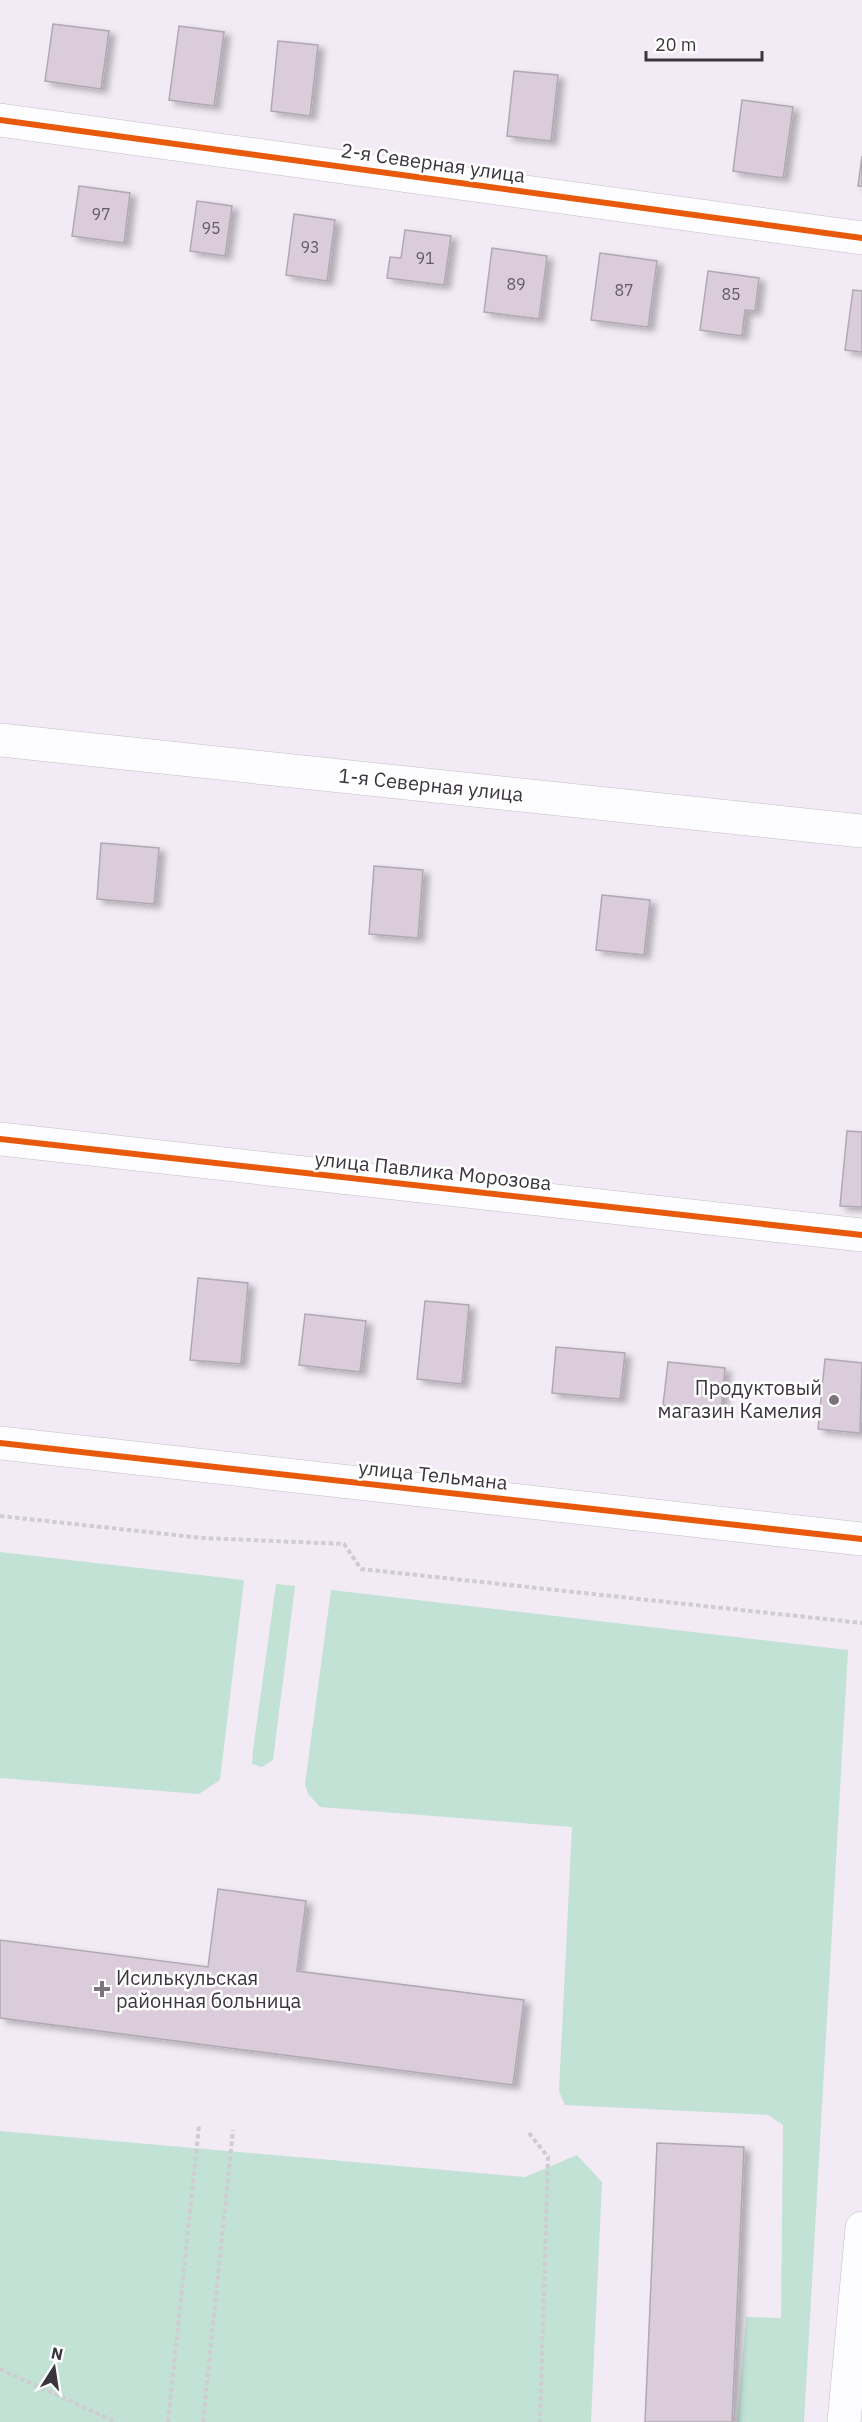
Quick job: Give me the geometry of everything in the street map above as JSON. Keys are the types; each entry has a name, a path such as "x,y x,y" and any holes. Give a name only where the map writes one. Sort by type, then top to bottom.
{"street":[{"name":"2-я Северная улица","path":"0,120 862,238"},
{"name":"1-я Северная улица","path":"0,740 862,831"},
{"name":"улица Павлика Морозова","path":"0,1139 862,1235"},
{"name":"улица Тельмана","path":"0,1443 862,1539"},
{"path":"844,2422 856,2369 862,2228"}],"path":[{"path":"0,1516 203,1538 344,1544 361,1569 862,1623"},
{"path":"168,2422 199,2126"},
{"path":"203,2422 233,2130"},
{"path":"530,2133 548,2157 540,2422"},
{"path":"0,2369 116,2422"}],"green space":[{"path":"0,1552 244,1580 220,1780 199,1794 0,1778"},
{"path":"276,1584 295,1586 273,1760 262,1767 252,1764 253,1750"},
{"path":"331,1590 848,1650 804,2422 737,2422 746,2317 781,2318 783,2125 768,2115 565,2105 559,2091 572,1827 320,1807 308,1794 305,1784"},
{"path":"0,2131 525,2177 577,2155 602,2182 591,2422 0,2422"}],"building":[{"path":"53,24 109,31 101,89 45,81"},
{"path":"179,26 224,32 214,106 169,100"},
{"path":"278,41 318,45 310,116 271,111"},
{"path":"514,71 558,75 551,141 507,136"},
{"path":"742,100 793,107 783,178 733,171"},
{"path":"862,156 862,186 858,186"},
{"path":"79,186 130,193 124,243 72,236"},
{"path":"197,201 232,206 225,256 190,251"},
{"path":"294,214 335,220 327,281 286,275"},
{"path":"405,230 451,236 444,285 387,278 390,257 401,258"},
{"path":"492,248 547,256 539,319 484,312"},
{"path":"600,253 657,261 648,327 591,320"},
{"path":"708,271 759,278 755,311 745,310 742,336 700,330"},
{"path":"853,290 862,291 862,352 845,350"},
{"path":"101,843 159,848 154,904 97,899"},
{"path":"374,866 423,870 418,938 369,934"},
{"path":"602,895 650,900 644,955 596,950"},
{"path":"847,1131 862,1132 862,1207 840,1206"},
{"path":"198,1278 248,1283 241,1364 190,1360"},
{"path":"425,1301 469,1305 462,1384 417,1379"},
{"path":"305,1314 366,1321 360,1372 299,1365"},
{"path":"556,1347 625,1353 620,1399 552,1393"},
{"path":"825,1359 862,1363 860,1433 818,1429"},
{"path":"668,1362 725,1368 721,1412 663,1405"},
{"path":"218,1889 306,1901 297,1971 524,2000 513,2085 0,2018 0,1940 208,1967"},
{"path":"657,2143 744,2147 732,2422 645,2422"}],"cycle path":[{"path":"0,120 862,238"},
{"path":"0,1139 862,1235"},
{"path":"0,1443 862,1539"}],"place":[{"name":"Продуктовый магазин Камелия","path":"834,1400"},
{"name":"Исилькульская районная больница","path":"102,1989"}]}
